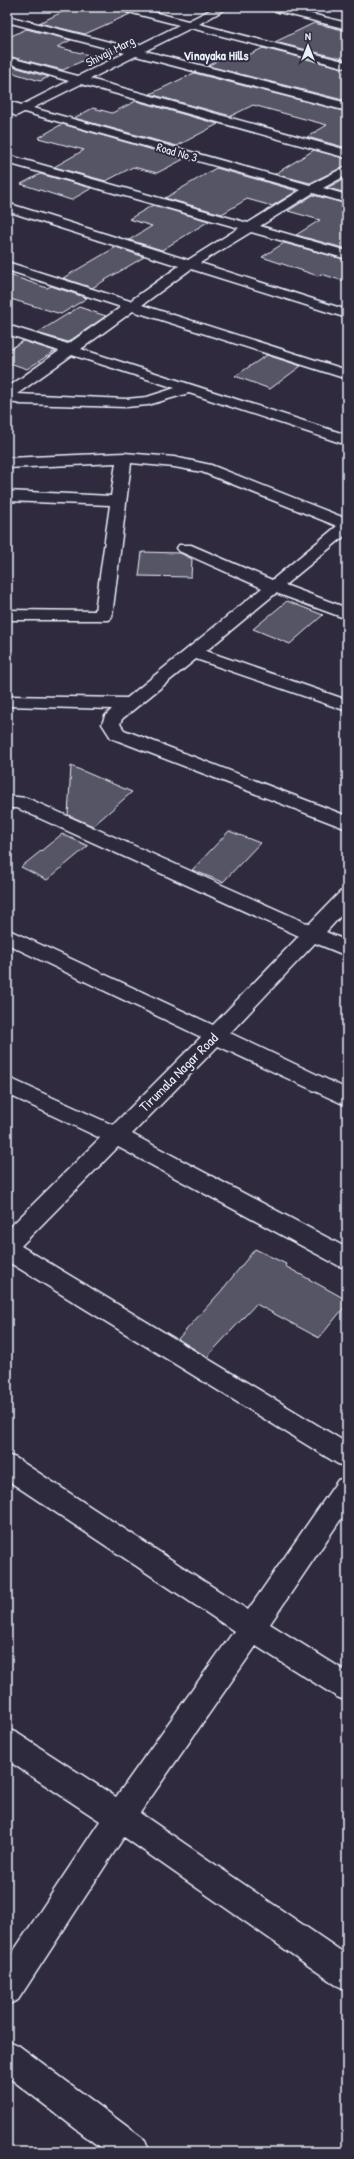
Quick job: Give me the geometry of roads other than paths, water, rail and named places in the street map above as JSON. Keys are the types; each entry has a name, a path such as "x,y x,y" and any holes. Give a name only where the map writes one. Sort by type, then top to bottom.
{"street":[{"path":"122,7 347,65"},
{"name":"Shivaji Marg","path":"7,117 224,7"},
{"path":"271,7 347,26"},
{"path":"7,19 347,107"},
{"path":"7,60 347,154"},
{"name":"Road No 3","path":"7,104 310,190 347,199"},
{"path":"7,159 250,226 347,255"},
{"path":"7,395 69,349 133,306 190,264 310,190 347,170"},
{"path":"7,207 347,314"},
{"path":"7,266 347,375"},
{"path":"7,329 192,388 347,440"},
{"path":"7,395 20,400 126,403 148,401 192,388"},
{"path":"7,463 124,458 174,462 206,468 347,526 272,586 131,704 114,716 111,724 116,734 188,760 347,823"},
{"path":"7,615 103,616 124,458"},
{"path":"7,496 118,501"},
{"path":"185,548 272,586 347,614"},
{"path":"193,652 347,706"},
{"path":"7,701 131,704"},
{"path":"7,802 20,802 94,837 347,948"},
{"name":"Tirumala Nagar Road","path":"7,1245 216,1035 311,932 347,897"},
{"path":"7,936 347,1098"},
{"path":"7,1086 115,1135 347,1259"},
{"path":"7,1249 347,1456"},
{"path":"7,1466 252,1628 347,1688"},
{"path":"7,1989 120,1817 252,1628 347,1488"},
{"path":"7,1743 120,1817 347,1974"},
{"path":"7,2056 133,2152"}],"district":[{"name":"Vinayaka Hills","path":"216,55"}]}
